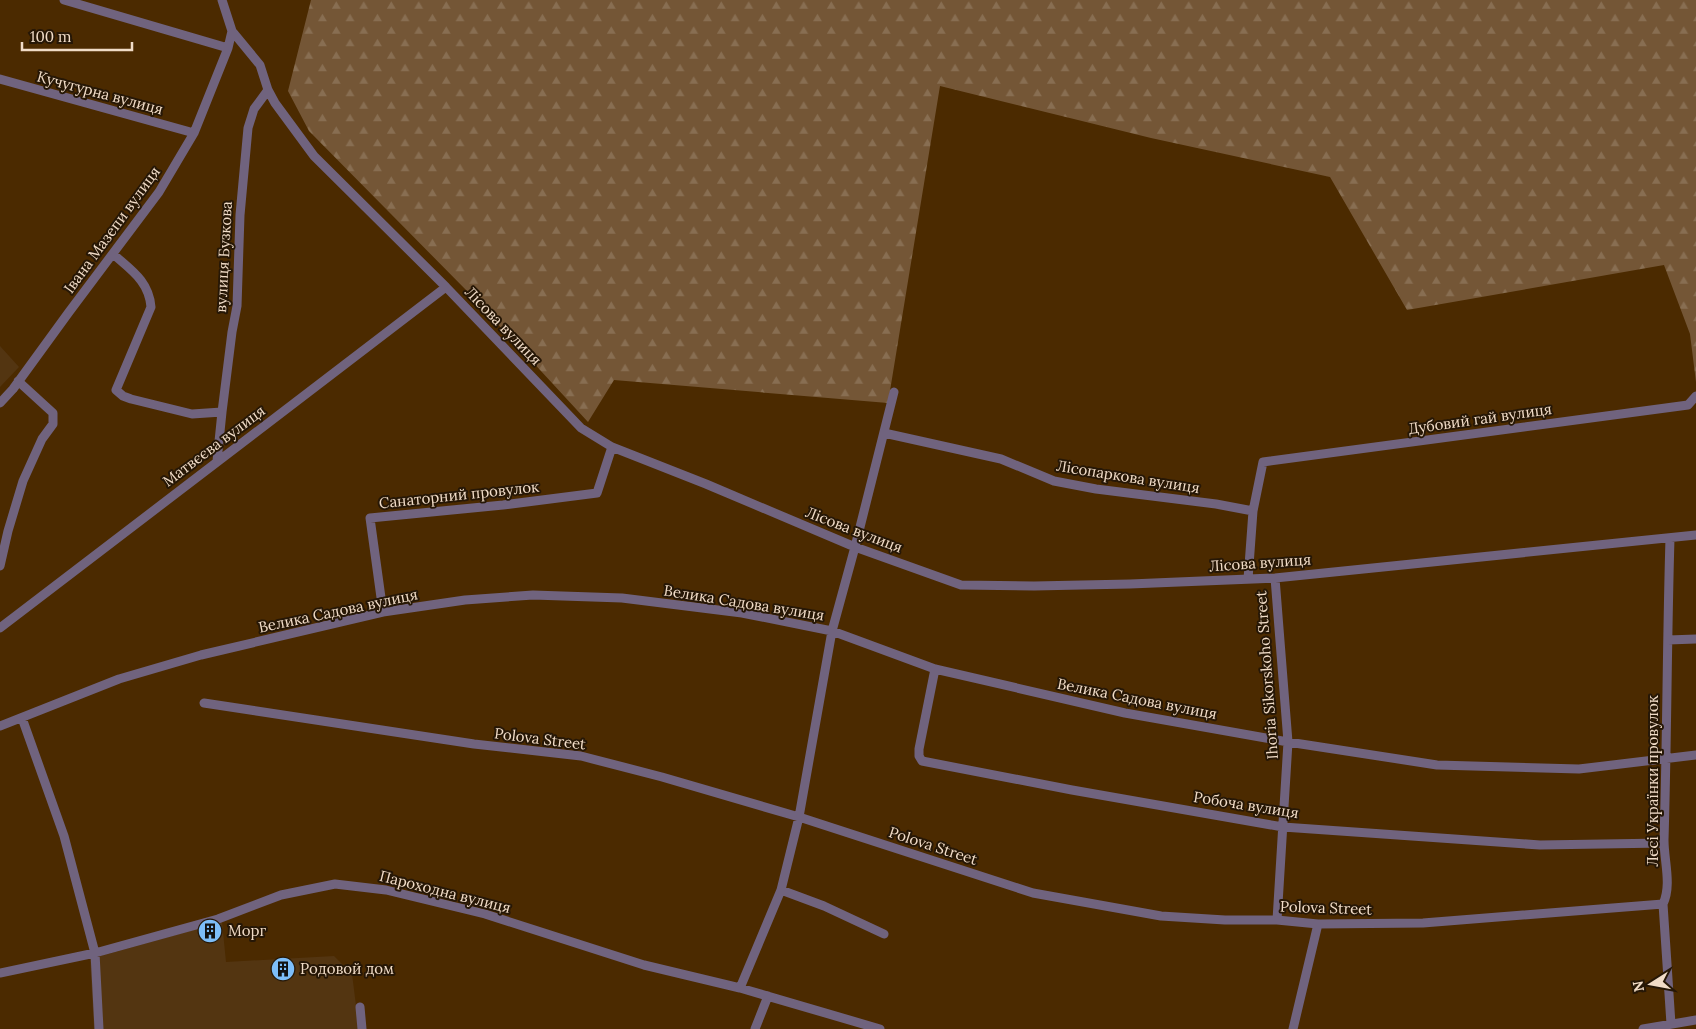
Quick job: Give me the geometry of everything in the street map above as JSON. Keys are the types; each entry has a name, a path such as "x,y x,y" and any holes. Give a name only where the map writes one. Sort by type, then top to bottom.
{"street":[{"path":"64,0 228,48"},
{"name":"Лісова вулиця","path":"222,0 232,31 260,64 268,90 314,156 446,287 581,428 612,447 706,484 855,547 961,585 1043,586 1275,578 1696,535"},
{"name":"Івана Мазепи вулиця","path":"0,403 13,389 159,192 194,133 228,48 232,31"},
{"name":"Кучугурна вулиця","path":"0,79 194,133"},
{"name":"вулиця Бузкова","path":"217,461 232,332 238,306 240,215 248,128 254,109 268,90"},
{"path":"112,254 139,277 150,297 150,307 116,390 130,399 192,414 222,412"},
{"name":"Матвєєва вулиця","path":"0,628 446,287"},
{"path":"0,566 8,531 23,482 42,439 53,424 53,413 18,381"},
{"path":"740,988 781,890 799,817 832,631 894,392"},
{"name":"Дубовий гай вулиця","path":"1253,511 1263,462 1688,405 1696,396"},
{"name":"Лісопаркова вулиця","path":"884,433 1001,459 1054,481 1096,489 1216,504 1253,511"},
{"name":"Санаторний провулок","path":"383,612 370,518 503,505 597,493 612,447"},
{"path":"1248,579 1253,511"},
{"name":"Лесі Українки провулок","path":"1670,538 1664,843 1668,894 1663,904 1671,1024"},
{"name":"Ihoria Sikorskoho Street","path":"1275,578 1288,742 1277,920"},
{"name":"Велика Садова вулиця","path":"0,726 119,679 201,655 383,612 465,600 533,595 622,598 742,613 832,631 935,669 1125,713 1288,742 1437,765 1579,769 1696,755"},
{"path":"1668,640 1696,638"},
{"name":"Робоча вулиця","path":"935,669 919,749 919,756 922,761 1283,827 1540,845 1664,843"},
{"name":"Polova Street","path":"204,703 474,744 582,756 799,817 1033,893 1161,916 1224,920 1277,920 1318,924 1423,923 1663,904"},
{"path":"22,718 64,836 95,953 98,1029"},
{"name":"Пароходна вулиця","path":"0,973 95,953 218,919 281,895 335,884 386,890 485,914 644,965 740,988 880,1029"},
{"path":"781,890 824,906 884,934"},
{"path":"1293,1029 1318,924"},
{"path":"755,1029 768,996"},
{"path":"360,1008 362,1029"},
{"path":"1643,1029 1696,1020"}],"shaded area":[{"path":"0,346 19,367 0,387"},
{"path":"222,922 226,962 334,956 352,974 359,1029 94,1029 90,959"}],"green space":[{"path":"311,0 1696,0 1696,382 1690,334 1664,265 1407,310 1330,177 1151,138 940,86 888,403 614,380 588,422 468,292 309,131 288,91"}],"place":[{"name":"Морг","path":"210,931"},
{"name":"Родовой дом","path":"283,969"}]}
